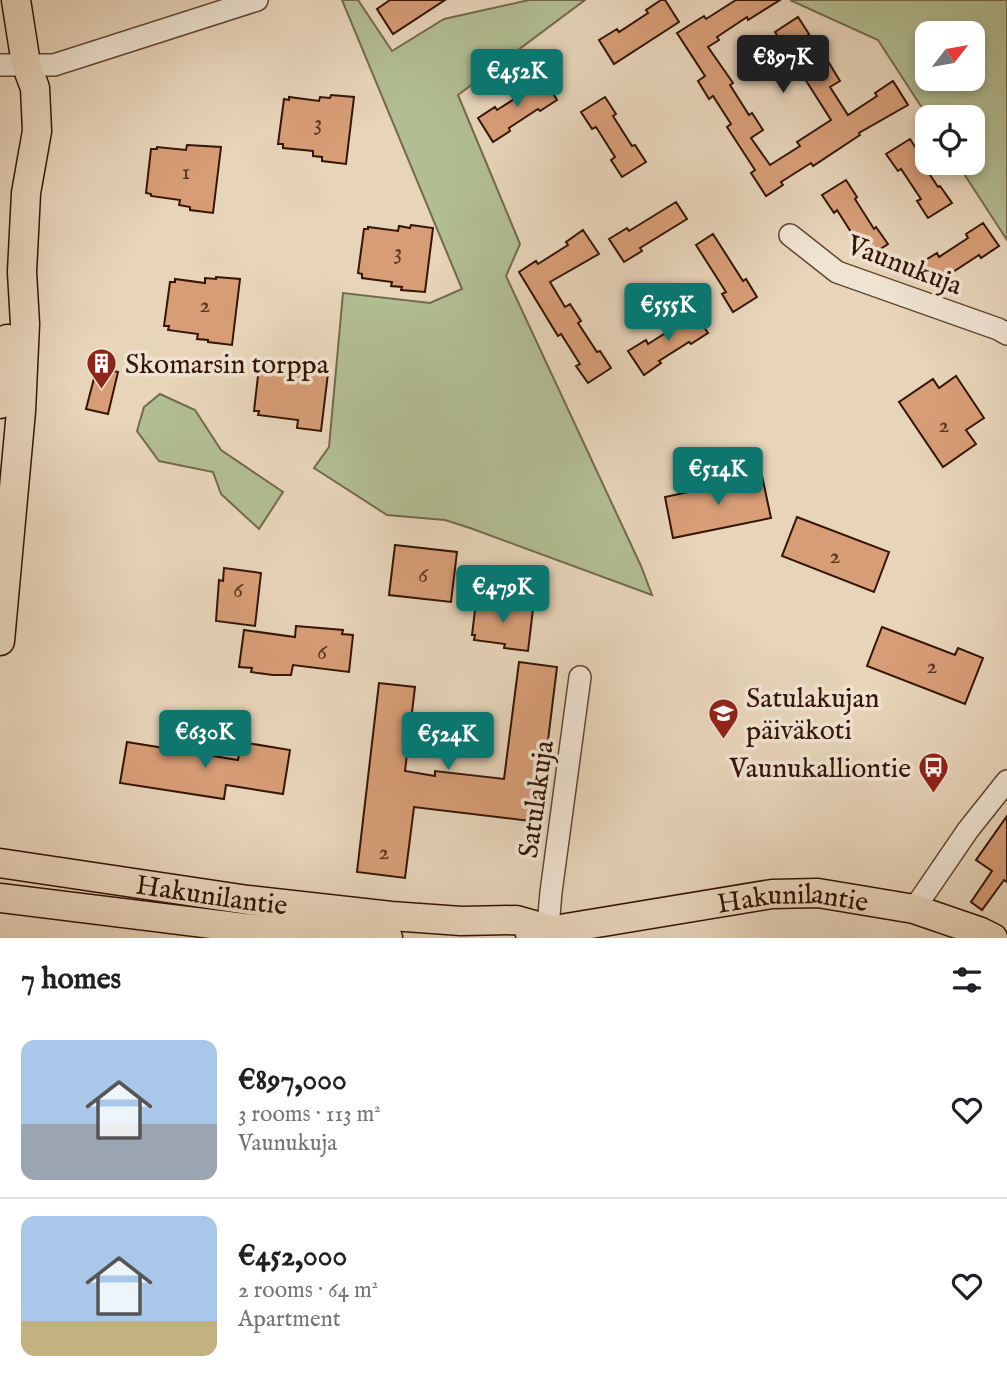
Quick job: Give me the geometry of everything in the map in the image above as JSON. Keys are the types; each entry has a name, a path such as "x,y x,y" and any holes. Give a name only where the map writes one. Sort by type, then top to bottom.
{"main road":[{"path":"0,641 8,483 25,324 22,271 26,193 19,133 21,89 13,65 16,0"},
{"path":"0,404 9,326 22,271"},
{"name":"Hakunilantie","path":"0,863 248,900 391,916 461,921 516,920 548,934"},
{"name":"Hakunilantie","path":"461,938 548,934 772,894 828,894 914,909 993,938"},
{"name":"Hakunilantie","path":"0,898 244,933 388,938"}],"street":[{"path":"13,65 54,65 257,0"},
{"name":"Vaunukuja","path":"790,235 837,272 1007,334"},
{"name":"Satulakuja","path":"548,934 580,677"},
{"path":"914,909 968,830 1007,781"},
{"path":"244,933 248,900"}],"green space":[{"path":"342,0 358,0 392,51 444,19 529,0 585,0 458,95 520,244 506,276 652,595 445,520 387,515 314,468 329,447 343,293 430,303 462,289"},
{"path":"790,0 1007,0 1007,240 965,175 985,175 985,105 920,105 878,40"},
{"path":"160,394 195,410 221,450 283,492 259,529 221,494 213,472 159,461 137,431 144,407"}],"building":[{"path":"390,0 445,0 393,34 377,9"},
{"path":"665,0 679,22 614,64 599,40 617,29 619,32 648,13 646,10"},
{"path":"736,0 780,0 748,20 747,17 717,37 719,40 708,47 733,83 730,85 749,115 752,113 763,130 751,138 770,165 800,146 797,142 831,120 789,47 786,49 775,32 798,17 826,65 829,63 840,81 830,87 848,115 877,96 875,93 893,81 908,105 859,133 860,135 813,166 811,163 781,182 783,185 766,196 751,173 755,170 727,127 731,124 713,96 709,99 698,81 705,76 677,33"},
{"path":"543,77 557,100 509,128 510,131 493,142 478,118 495,107 497,110"},
{"path":"331,95 354,97 346,164 322,161 322,157 313,156 313,151 283,148 283,144 278,144 284,99 289,100 289,97 319,101 320,97 330,98"},
{"path":"605,97 616,114 613,116 646,162 622,177 611,160 615,157 596,127 592,129 581,112"},
{"path":"910,139 915,147 915,175 930,175 952,203 928,218 917,201 921,199 901,169 898,171 886,154"},
{"path":"187,145 221,147 213,213 190,210 190,207 179,205 180,200 146,193 151,149 157,147 186,150"},
{"path":"846,180 874,229 876,227 888,244 864,260 853,242 856,240 837,210 834,213 822,195"},
{"path":"676,202 687,219 640,248 642,251 624,262 609,239 627,228 629,231"},
{"path":"983,223 999,246 981,258 979,255 934,288 919,264 937,253 939,257 968,238 966,234"},
{"path":"411,225 433,228 425,292 401,290 402,287 391,286 392,282 362,278 362,274 358,273 364,229 368,227 398,231 399,226 410,228"},
{"path":"583,230 599,254 550,282 565,307 570,304 581,321 578,323 611,368 588,383 576,366 580,364 561,334 558,336 519,272 536,261 538,264 568,245 566,242"},
{"path":"713,234 743,281 746,279 757,297 733,312 722,294 726,292 696,245"},
{"path":"205,278 240,279 232,345 197,339 198,334 168,330 169,326 164,326 170,282 175,282 175,279 205,283"},
{"path":"693,310 708,333 659,361 661,363 644,375 628,351 646,340 648,344 678,325 676,321"},
{"path":"294,363 329,365 321,431 297,428 298,420 258,415 259,411 254,411 259,367 264,367 264,364 293,368"},
{"name":"Skomarsin torppa","path":"97,367 118,372 108,414 86,409"},
{"path":"956,376 984,418 966,430 976,444 943,467 899,402 933,379 939,388"},
{"path":"762,476 771,518 673,538 665,497"},
{"path":"797,517 889,552 874,592 782,556"},
{"path":"395,545 457,552 451,602 389,595"},
{"path":"224,568 261,573 255,626 216,621 219,580 223,581"},
{"path":"476,602 533,609 528,651 504,648 505,644 474,640 475,635 472,635"},
{"path":"296,626 343,630 342,634 353,635 349,672 293,665 291,675 273,675 251,672 252,668 239,667 244,630 295,637"},
{"path":"882,627 955,655 958,648 983,658 965,704 867,666"},
{"path":"519,662 557,667 545,765 537,764 530,821 414,807 405,878 357,872 379,683 415,687 405,771 435,776 435,771 504,779"},
{"path":"127,742 238,760 241,742 290,750 283,794 226,785 224,799 120,783"},
{"path":"1007,816 1007,882 1004,880 982,910 971,902 992,871 976,860"}],"place":[{"name":"Skomarsin torppa","path":"102,390"},
{"name":"Satulakujan päiväkoti","path":"723,740"},
{"name":"Vaunukalliontie","path":"934,794"}]}
